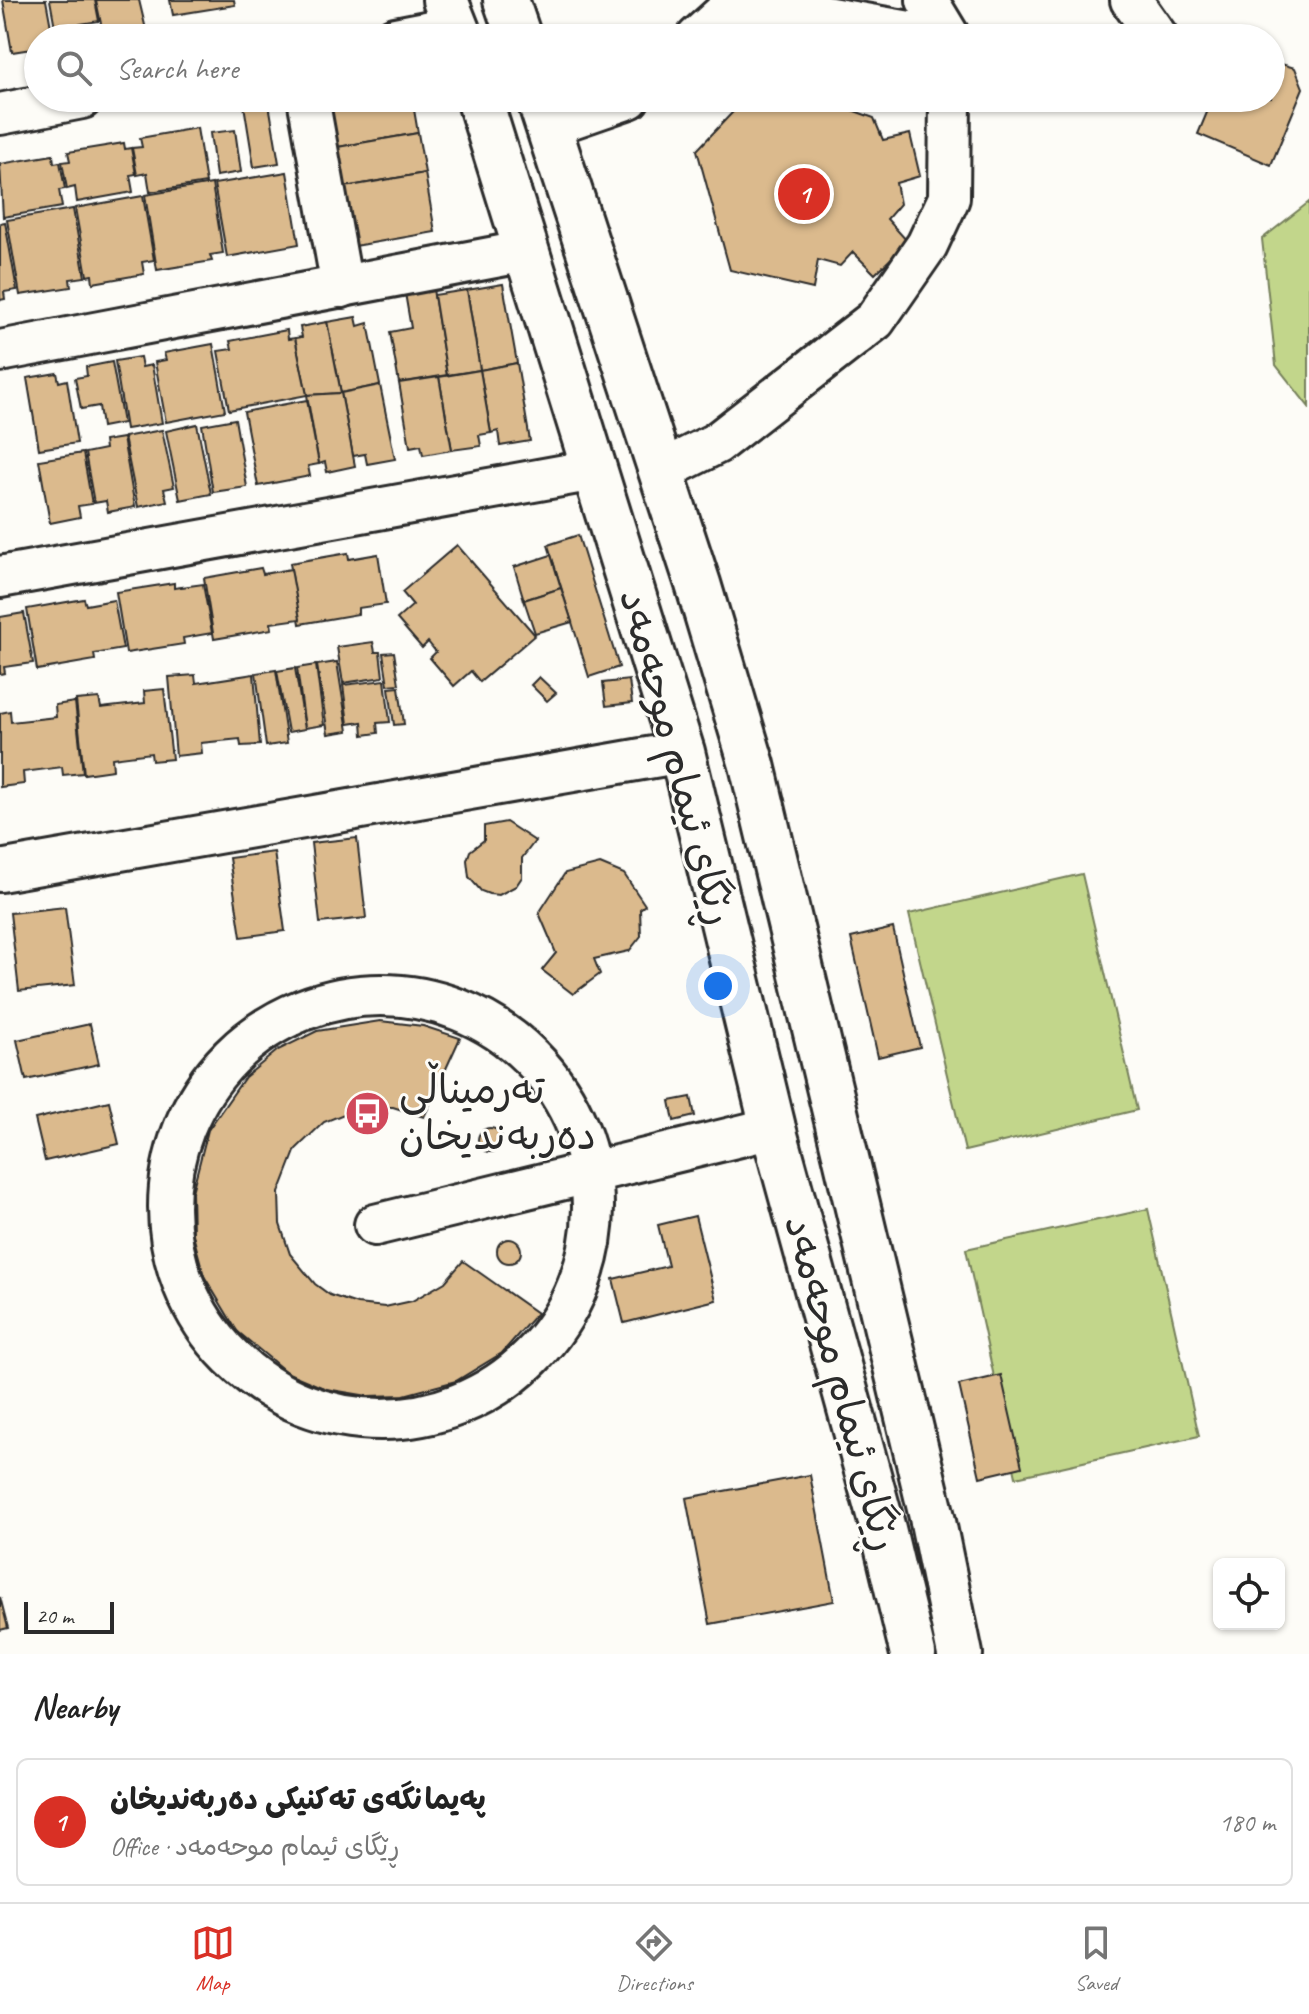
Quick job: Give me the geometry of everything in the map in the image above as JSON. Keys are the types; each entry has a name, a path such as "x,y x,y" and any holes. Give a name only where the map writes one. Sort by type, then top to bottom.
{"main road":[{"path":"506,0 514,24"},
{"name":"ڕێگای ئیمام موحەمەد","path":"483,112 682,752 773,1128 883,1529 913,1654"},
{"name":"ڕێگای ئیمام موحەمەد","path":"544,112 661,471 752,765 932,1517 960,1654"},
{"path":"559,219 588,246 576,281 564,286 529,257 532,226 559,219"},
{"path":"883,1529 932,1517"}],"street":[{"path":"927,0 942,24"},
{"path":"1131,0 1148,24"},
{"path":"712,24 729,9 774,8 864,24"},
{"path":"0,114 24,109"},
{"path":"311,112 342,287"},
{"path":"661,471 717,443 875,320 927,245 949,198 950,112"},
{"path":"0,351 342,287 529,257"},
{"path":"0,577 594,470"},
{"path":"1,863 682,752"},
{"path":"392,995 419,998 464,1012 506,1036 556,1086 578,1128 591,1173 593,1221 584,1268 553,1331 520,1366 492,1387 460,1403 414,1416 363,1417 336,1413 284,1395 261,1381 220,1344 203,1322 179,1273 172,1247 169,1192 173,1165 190,1113 204,1090 240,1048 261,1032 310,1007 337,1000 392,995"},
{"path":"375,1225 773,1128"}],"green space":[{"path":"1309,202 1309,407 1276,365 1262,239"},
{"path":"1082,874 1137,1110 965,1151 909,914"},
{"path":"1148,1209 1199,1436 1016,1477 966,1249"}],"building":[{"path":"3,0 46,0 50,24 24,24 24,50 12,52"},
{"path":"50,0 95,0 99,21 54,24"},
{"path":"96,0 139,0 145,24 101,24"},
{"path":"170,0 234,0 235,5 173,15"},
{"path":"1285,65 1295,68 1303,88 1271,165 1198,134 1207,112 1285,112"},
{"path":"245,112 270,112 279,163 254,167"},
{"path":"326,112 414,112 418,133 332,148"},
{"path":"733,112 858,112 874,118 883,140 910,134 920,176 896,183 900,204 887,219 908,242 875,274 853,252 840,266 818,260 813,289 730,270 697,150"},
{"path":"197,128 206,183 150,192 147,173 137,175 132,148 142,147 140,138"},
{"path":"235,130 241,172 216,176 210,133"},
{"path":"418,133 425,173 339,188 332,148"},
{"path":"124,143 125,149 131,148 136,174 130,175 133,192 77,202 75,187 67,189 62,162 70,161 68,152"},
{"path":"53,155 54,163 60,162 65,189 59,190 62,207 3,217 0,164"},
{"path":"287,172 299,244 227,257 214,184"},
{"path":"425,173 435,232 349,247 339,188"},
{"path":"212,184 223,253 210,255 212,261 157,270 145,195"},
{"path":"143,196 154,260 142,262 144,274 93,283 92,275 87,276 75,208"},
{"path":"73,209 85,277 70,279 71,287 20,295 7,220"},
{"path":"5,222 17,290 4,292 5,299 0,300 0,223"},
{"path":"503,284 517,363 480,370 467,290"},
{"path":"433,289 447,375 399,383 390,332 411,328 405,293"},
{"path":"467,290 480,370 447,375 434,295"},
{"path":"356,317 358,326 368,323 380,385 341,393 327,322"},
{"path":"327,322 341,393 307,395 295,338 302,337 300,327"},
{"path":"287,330 288,339 295,338 307,395 229,410 218,351 232,349 230,341"},
{"path":"213,344 225,411 166,422 155,362 166,360 164,353"},
{"path":"140,357 142,367 152,365 162,423 126,429 115,361"},
{"path":"112,362 123,423 102,427 99,406 81,409 75,378 87,376 86,367"},
{"path":"517,363 530,441 500,446 498,431 491,433 480,370"},
{"path":"480,370 491,433 479,435 481,446 452,450 439,377"},
{"path":"57,373 59,382 67,380 77,443 39,449 27,378"},
{"path":"439,377 452,450 423,455 421,445 410,447 399,383"},
{"path":"380,385 395,459 367,464 365,454 353,456 341,393"},
{"path":"341,393 355,466 327,472 325,462 319,464 307,395"},
{"path":"307,400 319,464 308,466 310,476 258,486 244,412"},
{"path":"235,419 247,487 213,492 202,425"},
{"path":"197,424 211,494 180,500 166,431"},
{"path":"162,430 174,487 164,489 167,501 138,507 124,437"},
{"path":"123,438 135,507 108,512 106,501 94,503 85,453 105,449 104,441"},
{"path":"83,453 92,504 78,506 80,517 50,523 39,460"},
{"path":"578,535 619,667 589,677 548,545"},
{"path":"457,545 535,635 480,682 471,671 454,686 430,658 436,652 428,642 422,648 397,619 413,605 402,592"},
{"path":"348,553 349,559 378,554 386,604 358,608 358,614 300,624 290,563"},
{"path":"551,555 561,588 524,600 514,567"},
{"path":"261,568 263,574 291,569 300,619 271,623 272,629 214,639 204,578"},
{"path":"174,583 174,588 203,584 212,633 183,638 184,644 126,653 116,592"},
{"path":"561,588 572,622 535,633 524,600"},
{"path":"84,599 86,605 114,600 123,649 94,654 95,660 37,670 27,609"},
{"path":"24,613 33,663 4,667 5,673 0,674 0,617"},
{"path":"373,642 375,652 380,652 383,677 343,683 337,647"},
{"path":"394,652 399,684 388,685 383,653"},
{"path":"337,662 348,731 328,734 317,665"},
{"path":"316,665 324,725 305,728 297,668"},
{"path":"295,668 305,729 288,732 277,671"},
{"path":"276,670 287,743 266,746 256,673"},
{"path":"254,674 260,745 241,746 240,739 201,743 202,753 176,756 169,677 195,675 196,683"},
{"path":"539,677 556,693 547,701 531,685"},
{"path":"385,680 390,722 377,723 378,733 363,735 362,722 348,724 343,685"},
{"path":"629,680 632,703 606,706 603,683"},
{"path":"399,687 404,724 394,725 389,688"},
{"path":"164,689 172,759 152,761 151,753 112,758 113,770 84,774 76,700 99,698 101,708 145,703 144,691"},
{"path":"75,702 83,773 63,775 62,767 23,772 24,784 0,787 0,713 10,711 11,722 56,717 55,705"},
{"path":"506,822 535,841 522,858 522,877 516,886 499,895 489,894 481,891 469,877 467,860 470,851 484,840 484,826"},
{"path":"357,838 366,918 320,923 311,843"},
{"path":"274,852 285,931 241,937 229,858"},
{"path":"600,864 624,874 645,905 640,909 641,936 629,951 594,959 600,974 573,994 542,970 556,953 539,913 565,873"},
{"path":"65,907 75,985 19,991 10,913"},
{"path":"893,928 920,1047 878,1057 851,938"},
{"path":"380,1021 423,1026 460,1038 424,1117 393,1107 361,1107 324,1122 296,1149 279,1193 280,1224 290,1254 315,1284 330,1295 357,1304 385,1307 412,1301 445,1282 463,1261 537,1313 502,1353 456,1381 404,1395 368,1396 326,1389 286,1372 237,1331 204,1276 193,1235 192,1192 208,1130 245,1077 278,1050 317,1031"},
{"path":"90,1024 99,1064 26,1080 17,1040"},
{"path":"691,1097 695,1116 674,1121 670,1101"},
{"path":"109,1101 119,1144 45,1161 35,1119"},
{"path":"490,1128 501,1135 502,1140 495,1151 490,1152 479,1145 478,1140 485,1129"},
{"path":"695,1216 716,1300 624,1323 613,1279 668,1266 658,1225"},
{"path":"509,1239 520,1246 521,1251 514,1262 509,1263 498,1256 497,1251 504,1240"},
{"path":"1001,1375 1022,1467 980,1477 959,1385"},
{"path":"810,1475 834,1601 710,1624 686,1498"},
{"path":"0,1597 8,1628 0,1630"}],"place":[{"name":"په‌یمانگه‌ى ته‌كنیكى ده‌ربه‌ندیخان","path":"804,194"},
{"name":"تەرمیناڵی دەربەندیخان","path":"368,1113"}]}
